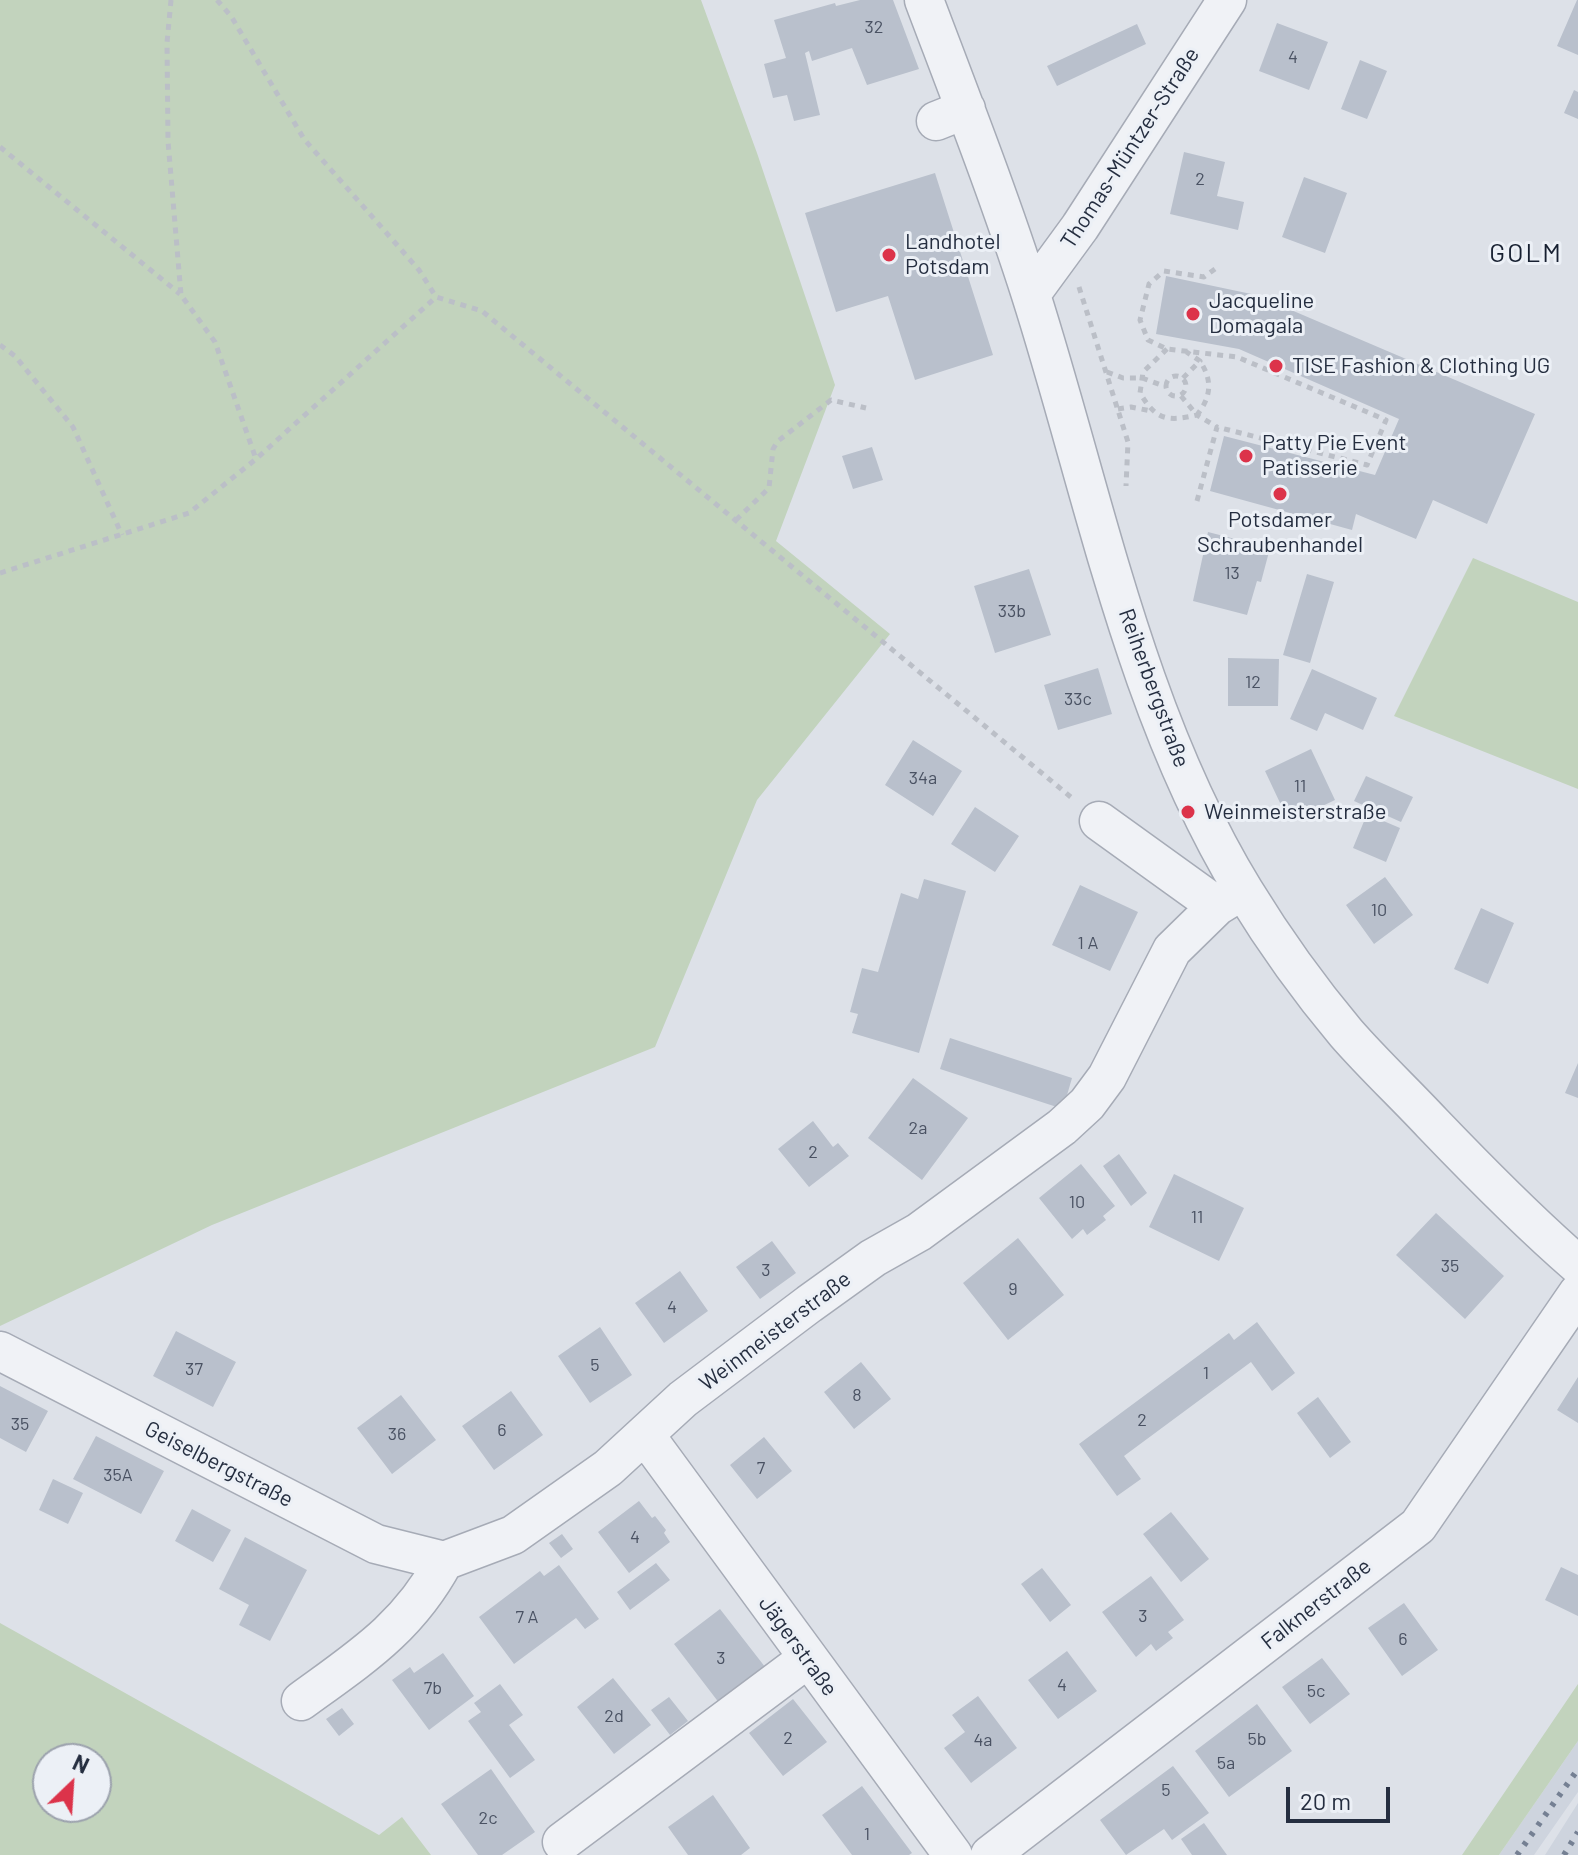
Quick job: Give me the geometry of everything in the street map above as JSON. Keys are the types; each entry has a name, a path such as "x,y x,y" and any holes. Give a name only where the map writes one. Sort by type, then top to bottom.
{"street":[{"name":"Reiherbergstraße","path":"924,0 951,115 1031,294 1092,507 1153,693 1198,805 1230,898 1293,964 1347,1034 1492,1185 1574,1253"},
{"name":"Thomas-Müntzer-Straße","path":"1031,294 1080,227 1227,0"},
{"path":"1099,821 1230,898"},
{"name":"Weinmeisterstraße","path":"444,1561 513,1535 608,1468 683,1399 809,1304 873,1258 919,1232 1062,1127 1087,1104 1107,1077 1172,950 1230,898"},
{"name":"Falknerstraße","path":"990,1855 1418,1526 1578,1293"},
{"name":"Geiselbergstraße","path":"0,1351 376,1544 444,1561"},
{"name":"Jägerstraße","path":"645,1435 953,1855"},
{"path":"301,1701 386,1639 430,1588 444,1561"},
{"path":"562,1842 807,1659"}],"path":[{"path":"171,0 167,43 168,141 181,295"},
{"path":"217,0 231,16 304,139 419,270 436,297 482,311 1099,821"},
{"path":"0,147 181,295 215,342 256,459"},
{"path":"1106,372 1123,378 1142,378 1164,386 1167,392 1181,396 1197,415 1217,427 1367,465 1386,420 1237,357 1167,349 1148,340 1140,320 1149,284 1164,271 1204,277 1215,269"},
{"path":"1076,277 1128,442 1126,501"},
{"path":"0,573 189,513 256,459 436,297"},
{"path":"0,345 15,356 73,427 122,535"},
{"path":"1151,411 1140,393 1143,372 1167,349"},
{"path":"1118,409 1131,407 1176,420 1197,415 1207,402 1210,387 1200,361 1184,351"},
{"path":"1182,379 1200,361"},
{"path":"1164,386 1168,379 1175,376 1182,379 1186,388 1181,396"},
{"path":"736,520 769,488 773,449 778,441 831,400 866,408"},
{"path":"1197,501 1217,427"}],"shaded area":[{"path":"1578,1741 1578,1792 1534,1855 1499,1855"},
{"path":"1578,1803 1578,1855 1545,1855"}],"green space":[{"path":"0,0 701,0 757,153 835,385 776,541 890,634 757,800 655,1047 212,1225 0,1326"},
{"path":"1473,558 1578,602 1578,789 1394,716"},
{"path":"0,1623 379,1835 402,1817 431,1855 0,1855"},
{"path":"1578,1684 1578,1741 1499,1855 1462,1855"}],"building":[{"path":"860,0 893,0 919,69 867,85 852,48 812,61 809,51 805,53 820,115 794,121 787,95 773,98 764,64 786,58 774,20 835,3 836,6"},
{"path":"1578,0 1578,55 1557,46"},
{"path":"1277,23 1328,42 1309,90 1259,71"},
{"path":"1137,24 1146,44 1057,86 1047,66"},
{"path":"1360,60 1387,71 1367,119 1341,109"},
{"path":"1574,90 1578,92 1578,119 1564,113"},
{"path":"1184,152 1225,162 1217,196 1244,202 1238,230 1170,214"},
{"name":"Landhotel Potsdam","path":"935,173 993,355 915,380 888,296 836,312 805,213"},
{"path":"1304,177 1347,193 1325,253 1282,237"},
{"path":"1166,276 1256,295 1535,414 1487,524 1433,500 1416,539 1356,514 1352,530 1210,491 1224,436 1375,475 1399,419 1239,349 1156,334"},
{"path":"872,447 883,480 853,489 842,456"},
{"path":"1208,532 1270,548 1261,582 1257,581 1247,615 1193,601"},
{"path":"1029,569 1051,635 995,653 974,586"},
{"path":"1307,574 1334,582 1310,663 1283,655"},
{"path":"1228,658 1279,659 1278,706 1228,706"},
{"path":"1098,668 1112,714 1058,730 1044,685"},
{"path":"1312,669 1377,698 1363,730 1325,713 1317,731 1290,719"},
{"path":"913,740 962,771 933,816 885,785"},
{"path":"1311,749 1335,800 1289,822 1265,771"},
{"path":"1366,776 1413,797 1401,822 1354,801"},
{"path":"975,807 1019,836 995,872 951,844"},
{"path":"1367,814 1400,828 1386,862 1353,848"},
{"path":"1385,877 1413,915 1374,944 1346,905"},
{"path":"924,879 966,891 919,1053 852,1033 858,1014 850,1012 862,968 878,972 901,893 918,899"},
{"path":"1080,885 1138,912 1110,971 1052,945"},
{"path":"1481,908 1514,923 1488,984 1454,969"},
{"path":"950,1038 1072,1078 1063,1109 940,1069"},
{"path":"1578,1063 1578,1098 1565,1093"},
{"path":"913,1078 968,1118 922,1180 868,1138"},
{"path":"813,1121 833,1147 838,1143 849,1156 809,1187 778,1149"},
{"path":"1119,1154 1147,1193 1131,1206 1103,1166"},
{"path":"1081,1164 1115,1206 1103,1216 1106,1220 1087,1235 1083,1229 1072,1239 1039,1198"},
{"path":"1174,1174 1244,1208 1219,1261 1149,1227"},
{"path":"1436,1213 1504,1276 1465,1319 1396,1255"},
{"path":"1018,1238 1064,1295 1008,1340 963,1283"},
{"path":"772,1241 796,1273 760,1299 736,1267"},
{"path":"680,1271 708,1311 664,1343 635,1303"},
{"path":"1257,1322 1295,1373 1272,1391 1251,1362 1124,1456 1141,1479 1117,1496 1079,1444 1229,1333 1234,1340"},
{"path":"600,1327 632,1375 590,1403 558,1356"},
{"path":"176,1331 236,1362 213,1407 153,1376"},
{"path":"861,1362 891,1399 854,1429 824,1392"},
{"path":"1578,1377 1578,1423 1557,1410"},
{"path":"0,1386 48,1411 26,1452 0,1438"},
{"path":"511,1391 543,1435 494,1470 462,1426"},
{"path":"401,1395 436,1440 392,1474 357,1428"},
{"path":"1318,1397 1351,1442 1330,1458 1297,1413"},
{"path":"96,1436 164,1471 141,1514 73,1479"},
{"path":"764,1437 792,1471 757,1499 730,1465"},
{"path":"53,1479 83,1493 68,1524 39,1510"},
{"path":"639,1501 666,1530 664,1533 670,1542 629,1573 598,1532"},
{"path":"192,1509 231,1530 213,1562 175,1541"},
{"path":"1171,1512 1209,1559 1181,1582 1143,1534"},
{"path":"562,1534 573,1549 561,1558 549,1543"},
{"path":"245,1537 307,1570 270,1641 239,1625 249,1605 219,1589"},
{"path":"656,1563 670,1580 630,1610 617,1592"},
{"path":"559,1565 599,1619 585,1629 576,1618 514,1664 479,1617 540,1571 544,1576"},
{"path":"1561,1567 1578,1575 1578,1616 1545,1600"},
{"path":"1042,1568 1071,1605 1050,1622 1021,1584"},
{"path":"1151,1576 1184,1620 1168,1632 1173,1638 1156,1651 1151,1644 1136,1657 1102,1612"},
{"path":"1404,1603 1438,1650 1402,1676 1368,1628"},
{"path":"720,1609 769,1672 723,1708 674,1644"},
{"path":"1067,1651 1097,1691 1058,1719 1028,1680"},
{"path":"443,1653 474,1696 429,1730 392,1680 410,1667 414,1673"},
{"path":"1322,1658 1350,1694 1310,1724 1282,1687"},
{"path":"613,1678 651,1725 614,1754 577,1707"},
{"path":"500,1684 523,1715 509,1725 535,1760 510,1778 468,1721 481,1712 474,1703"},
{"path":"978,1696 1017,1748 971,1783 944,1748 965,1732 952,1715"},
{"path":"669,1697 688,1721 670,1735 651,1710"},
{"path":"793,1699 827,1742 783,1776 749,1733"},
{"path":"1257,1704 1292,1751 1229,1797 1195,1751"},
{"path":"342,1708 354,1724 339,1736 326,1719"},
{"path":"1173,1766 1209,1813 1172,1840 1164,1829 1126,1855 1100,1820"},
{"path":"491,1769 535,1832 502,1855 478,1855 441,1804"},
{"path":"862,1786 912,1853 852,1855 822,1815"},
{"path":"713,1795 750,1848 741,1855 688,1855 668,1827"},
{"path":"1204,1823 1227,1855 1192,1855 1181,1839"}],"railway":[{"path":"1517,1855 1578,1769"},
{"path":"1564,1855 1578,1832"}],"place":[{"name":"Landhotel Potsdam","path":"889,255"},
{"name":"Jacqueline Domagala","path":"1193,314"},
{"name":"TISE Fashion & Clothing UG","path":"1276,366"},
{"name":"Patty Pie Event Patisserie","path":"1246,456"},
{"name":"Potsdamer Schraubenhandel","path":"1280,494"},
{"name":"Weinmeisterstraße","path":"1188,812"}],"district":[{"name":"GOLM","path":"1526,253"}]}
